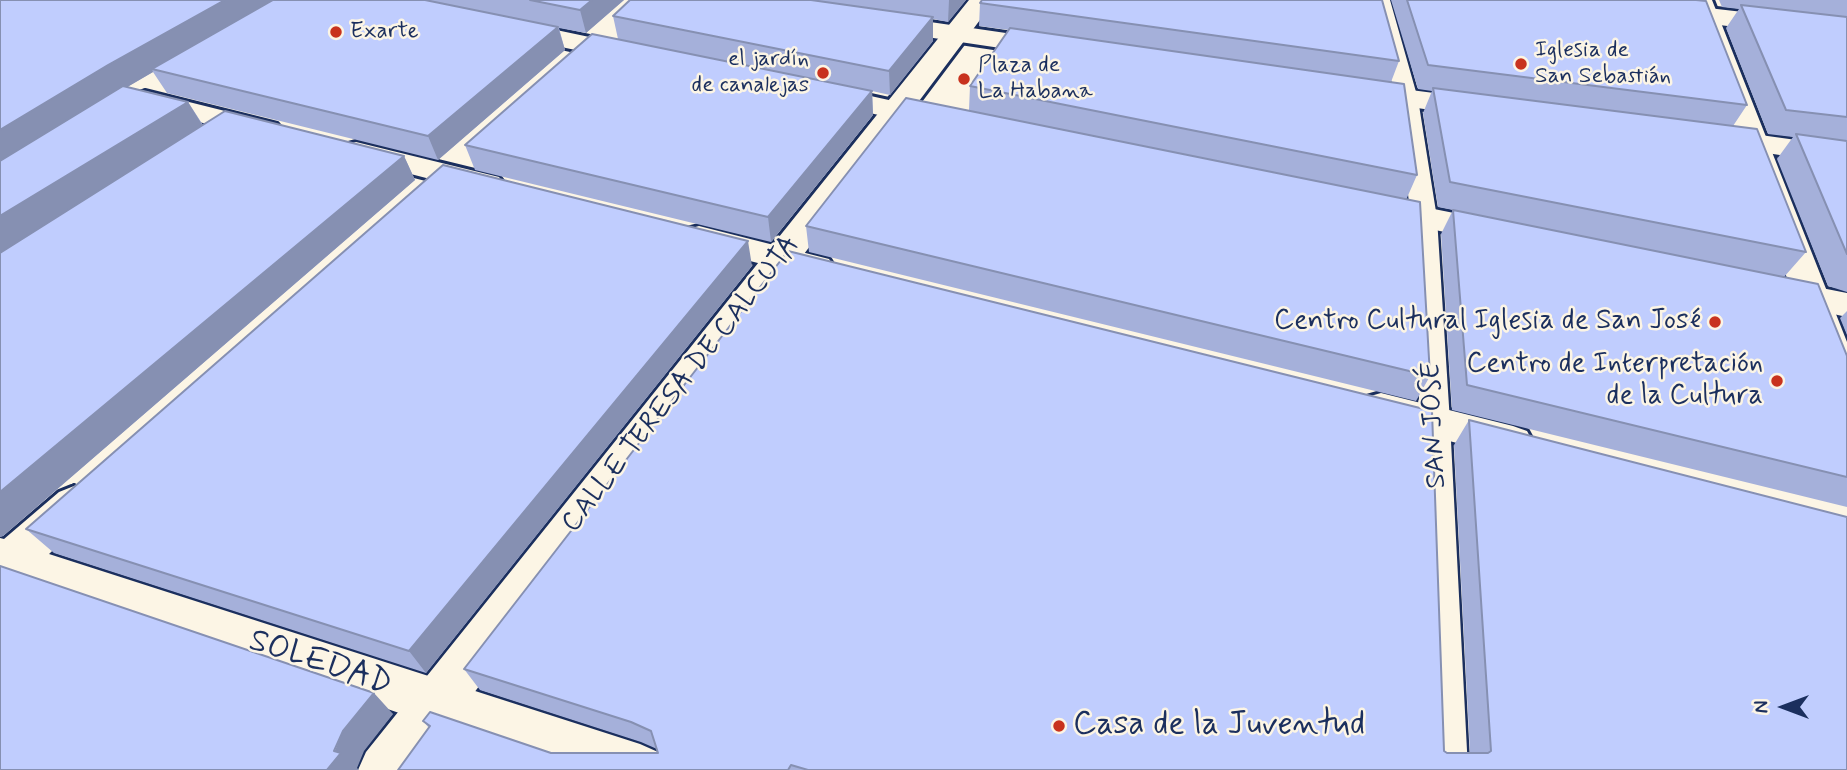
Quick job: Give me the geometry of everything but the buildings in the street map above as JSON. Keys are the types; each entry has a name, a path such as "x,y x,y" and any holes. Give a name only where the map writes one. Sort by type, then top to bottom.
{"street":[{"name":"CALLE TERESA DE CALCUTA","path":"383,770 982,0"},
{"name":"SAN JOSÉ","path":"1380,0 1407,99 1424,218 1435,422 1448,770"},
{"path":"1574,0 1702,8 1847,32"},
{"path":"1702,8 1847,391"},
{"path":"561,72 622,18"},
{"path":"861,20 1081,52"},
{"path":"483,22 658,59"},
{"path":"171,76 130,101 234,122 513,190"},
{"path":"1325,87 1514,112"},
{"path":"791,88 966,124"},
{"path":"199,144 234,122"},
{"path":"1688,134 1847,156"},
{"path":"415,201 478,146"},
{"path":"1343,201 1531,240"},
{"path":"673,230 855,276"},
{"path":"1758,287 1847,305"},
{"path":"1354,402 1542,449"},
{"path":"4,563 94,487"},
{"name":"SOLEDAD","path":"4,563 640,770"}],"place":[{"name":"Exarte","path":"336,32"},
{"name":"Iglesia de San Sebastián","path":"1521,64"},
{"name":"el jardín de canalejas","path":"823,73"},
{"name":"Plaza de La Habana","path":"964,79"},
{"name":"Centro Cultural Iglesia de San José","path":"1715,322"},
{"name":"Centro de Interpretación de la Cultura","path":"1777,381"},
{"name":"Casa de la Juventud","path":"1059,726"}]}
